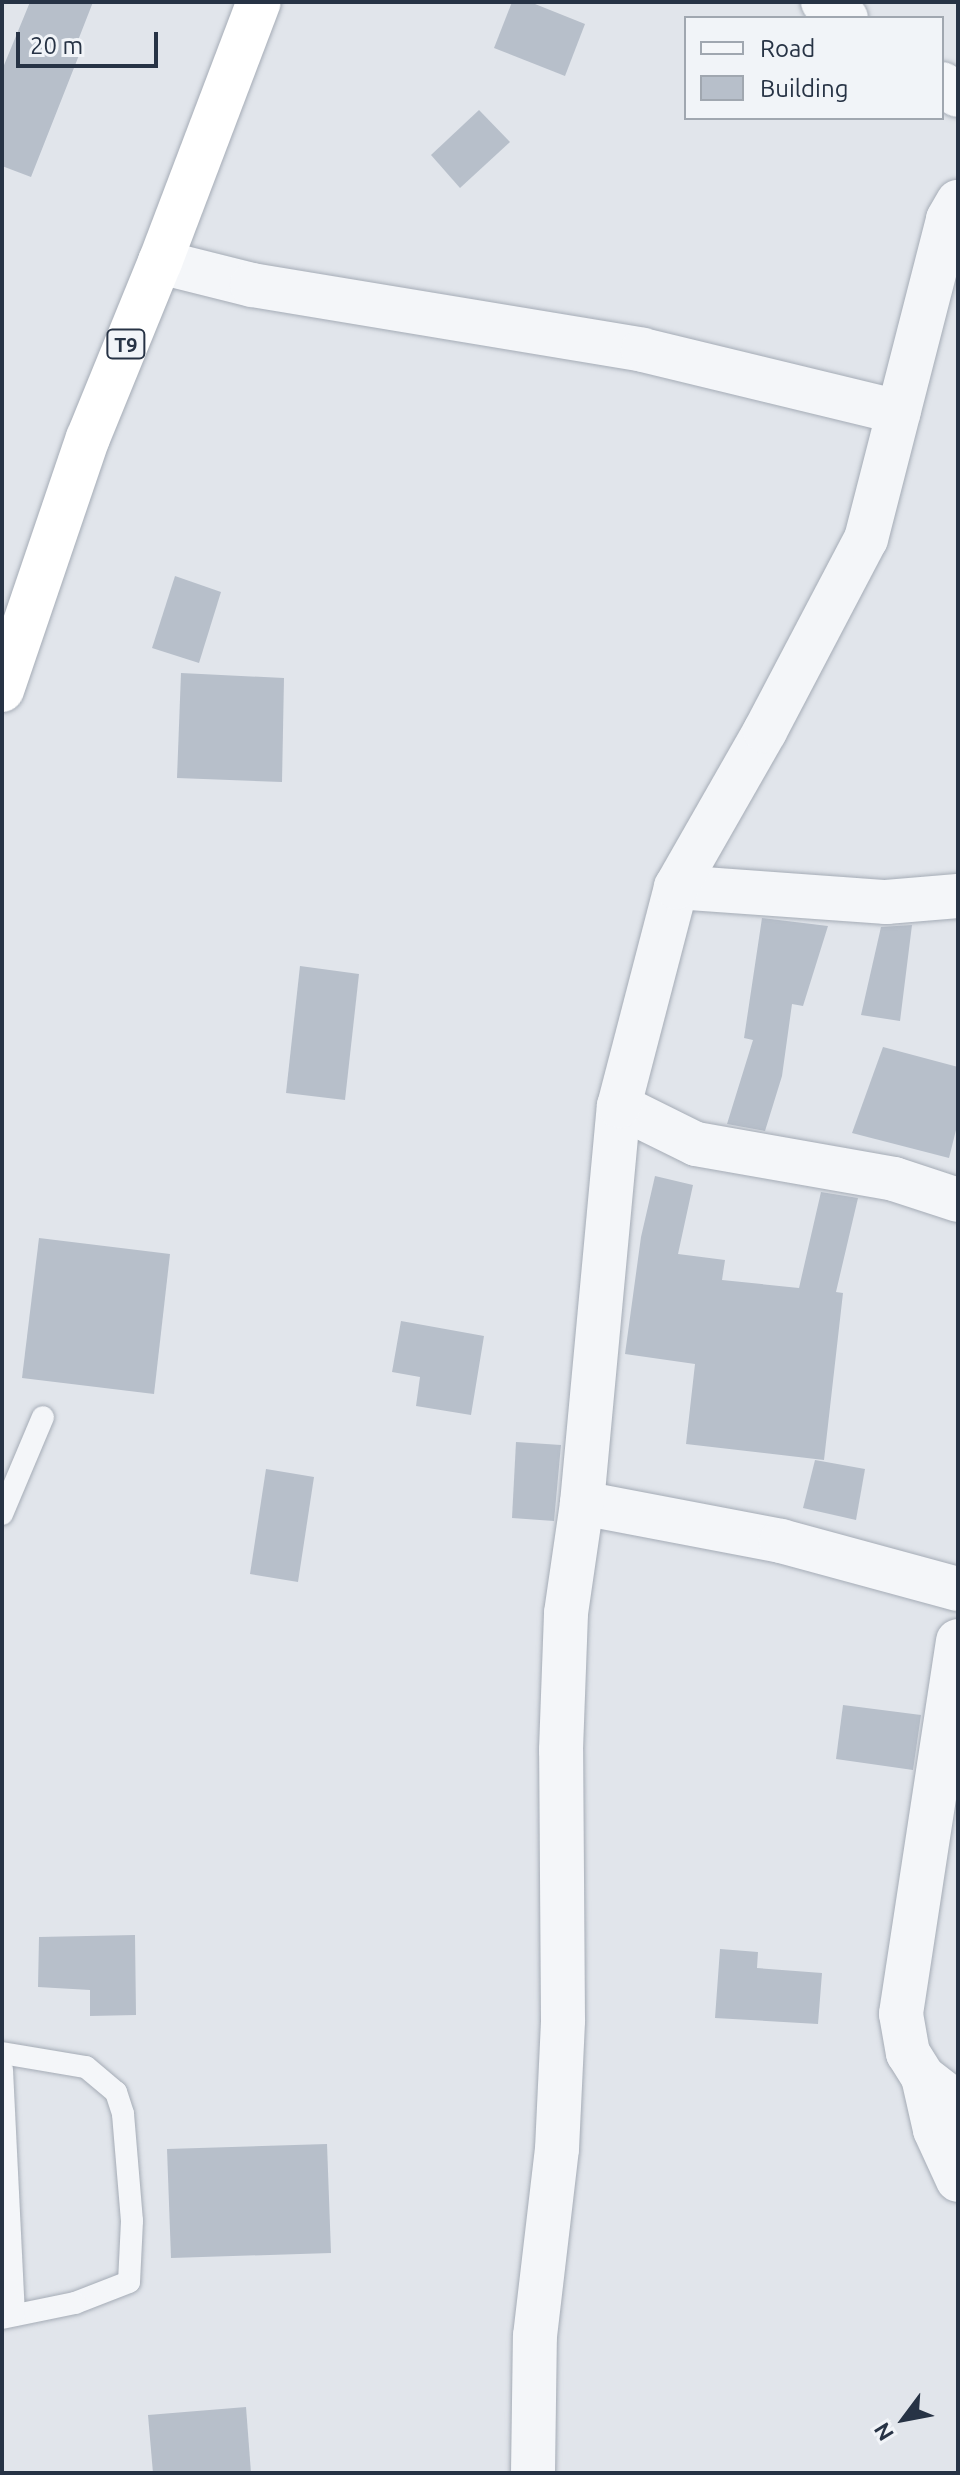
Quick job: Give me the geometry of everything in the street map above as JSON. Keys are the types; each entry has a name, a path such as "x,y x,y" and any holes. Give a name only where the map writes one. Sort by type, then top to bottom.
{"highway":[{"name":"T9","path":"2,690 88,438 160,262 259,2"}],"street":[{"path":"823,2 843,16"},
{"path":"533,2473 535,2336 557,2149 563,2020 561,1750 566,1613 582,1503 619,1106 676,887 765,731 866,539 948,219 958,202"},
{"path":"160,262 252,285 643,350 899,412"},
{"path":"676,887 886,902 958,896"},
{"path":"619,1106 696,1144 894,1179 958,1200"},
{"path":"582,1503 781,1541 958,1589"},
{"path":"958,1641 901,2014 908,2053 923,2077 935,2130 958,2180"},
{"path":"923,2077 958,2104"}],"lane":[{"path":"2,1514 43,1417"},
{"path":"2,2053 86,2067 116,2092 123,2114 132,2221 129,2282 75,2303 8,2317 2,2070"}],"building":[{"path":"30,2 93,2 77,43 83,45 31,177 2,166 2,70"},
{"path":"512,2 530,2 585,24 565,76 494,48"},
{"path":"479,110 510,142 460,188 431,155"},
{"path":"175,576 221,592 199,663 152,648"},
{"path":"181,673 284,678 282,782 177,778"},
{"path":"762,918 828,926 803,1006 792,1004 782,1076 765,1131 727,1124 753,1040 744,1038"},
{"path":"912,925 900,1021 861,1015 881,927"},
{"path":"300,966 359,974 345,1100 286,1093"},
{"path":"883,1047 958,1067 958,1122 949,1158 852,1133"},
{"path":"655,1176 693,1185 678,1254 725,1260 722,1280 799,1288 821,1192 858,1198 836,1292 843,1293 824,1460 686,1444 695,1364 625,1354 641,1237"},
{"path":"39,1238 170,1254 154,1394 22,1378"},
{"path":"401,1321 484,1336 471,1415 416,1406 420,1377 392,1372"},
{"path":"516,1442 561,1445 554,1521 512,1518"},
{"path":"815,1460 865,1469 856,1520 803,1508"},
{"path":"266,1469 314,1477 298,1582 250,1574"},
{"path":"843,1705 921,1715 913,1770 836,1759"},
{"path":"135,1935 136,2015 90,2016 90,1990 38,1987 39,1937"},
{"path":"720,1949 758,1952 757,1968 822,1973 818,2024 715,2018"},
{"path":"327,2144 331,2253 171,2258 167,2149"},
{"path":"246,2407 251,2473 153,2473 148,2415"}]}
